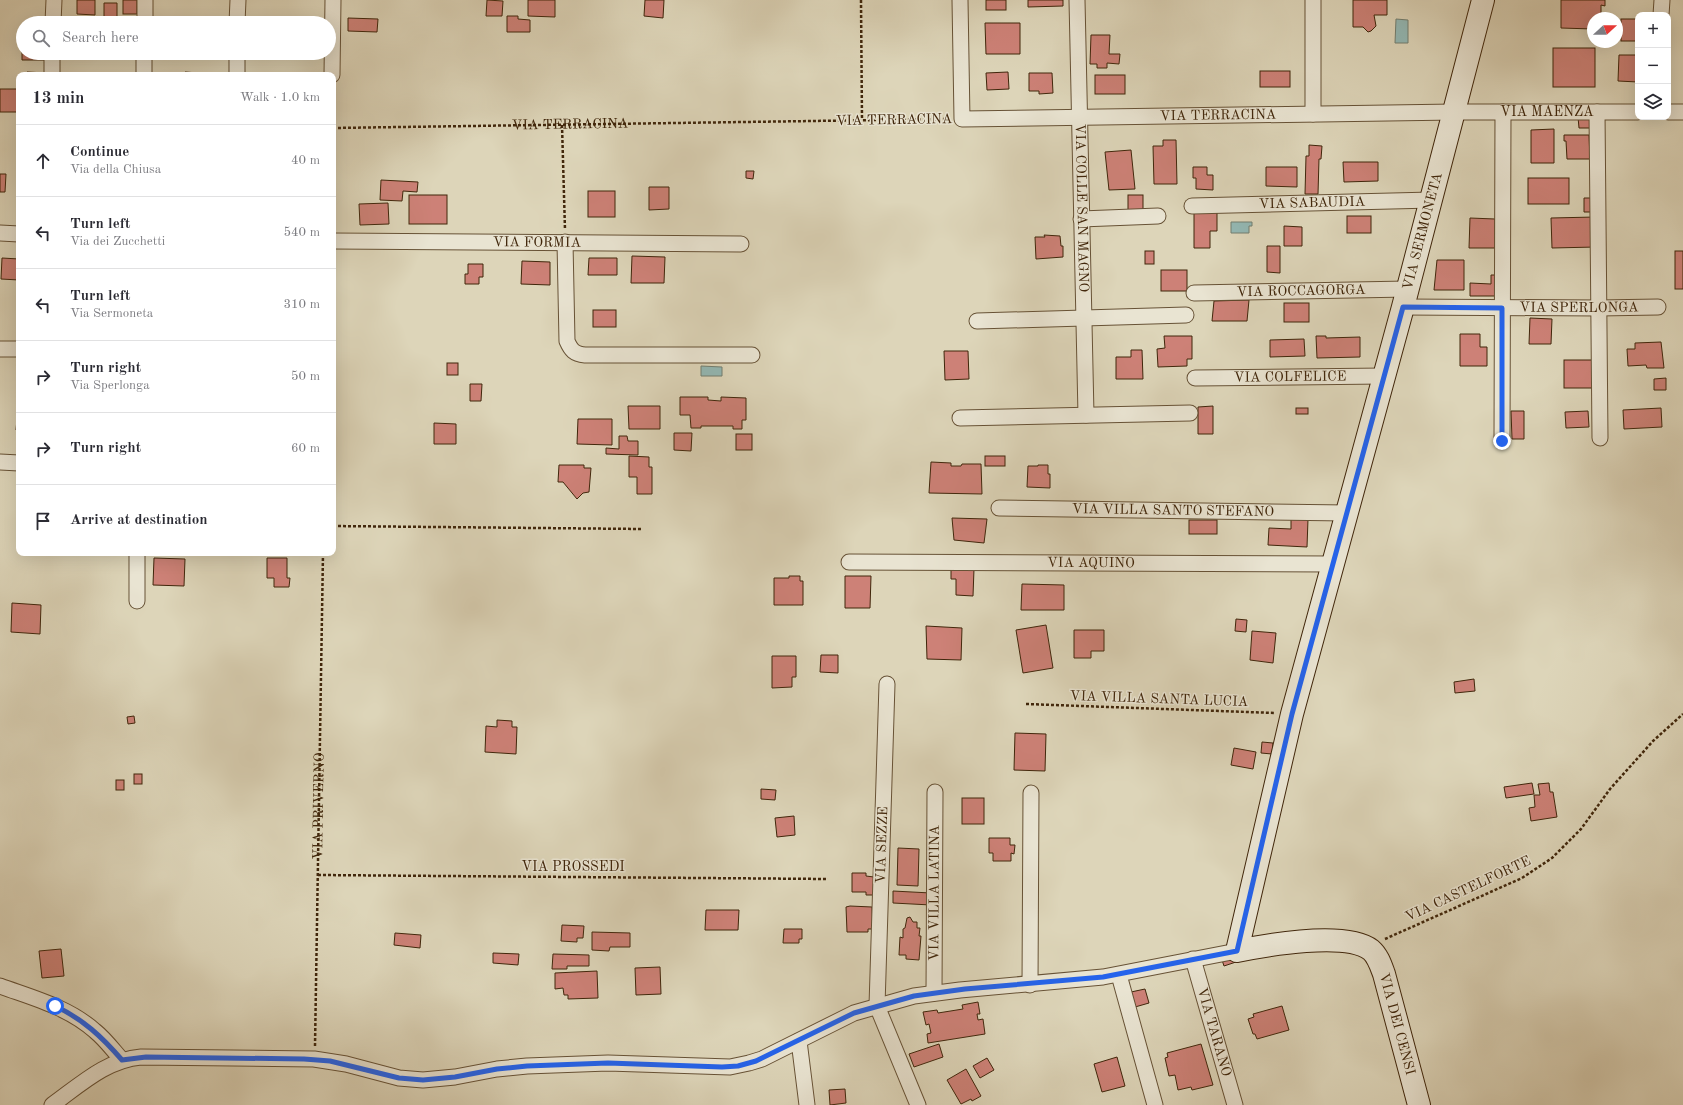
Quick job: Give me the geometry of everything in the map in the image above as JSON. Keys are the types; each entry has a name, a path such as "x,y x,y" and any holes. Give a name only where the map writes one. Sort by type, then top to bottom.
{"street":[{"path":"53,16 54,0"},
{"path":"145,0 145,16"},
{"path":"237,16 238,0"},
{"path":"333,0 333,16"},
{"path":"960,0 962,119"},
{"name":"VIA COLLE SAN MAGNO","path":"1077,0 1086,416"},
{"path":"1313,0 1313,114"},
{"name":"VIA SERMONETA","path":"1237,951 1292,714 1406,298 1483,0"},
{"path":"1662,0 1662,12"},
{"path":"52,60 52,72"},
{"path":"144,60 144,72"},
{"path":"237,60 237,72"},
{"path":"332,60 332,72"},
{"name":"VIA TERRACINA","path":"962,119 1455,112"},
{"name":"VIA MAENZA","path":"1455,112 1635,112"},
{"path":"1502,441 1503,112"},
{"path":"1597,112 1600,438"},
{"path":"1671,112 1683,112"},
{"name":"VIA SABAUDIA","path":"1192,206 1432,200"},
{"path":"1081,219 1158,216"},
{"path":"0,233 16,234"},
{"name":"VIA FORMIA","path":"336,241 741,244"},
{"path":"565,242 567,341 572,351 585,355 752,355"},
{"name":"VIA ROCCAGORGA","path":"1194,293 1406,298"},
{"name":"VIA SPERLONGA","path":"1406,298 1502,308 1658,307"},
{"path":"978,321 1186,315"},
{"path":"0,349 16,349"},
{"name":"VIA COLFELICE","path":"1195,378 1384,376"},
{"path":"960,418 1190,413"},
{"path":"0,462 16,463"},
{"name":"VIA VILLA SANTO STEFANO","path":"999,508 1346,514"},
{"path":"137,556 137,601"},
{"name":"VIA AQUINO","path":"849,562 1333,564"},
{"name":"VIA SEZZE","path":"877,1006 887,684"},
{"name":"VIA VILLA LATINA","path":"934,993 935,792"},
{"path":"1030,985 1031,793"},
{"path":"52,1105 107,1066 122,1060 146,1057 314,1060 346,1064 399,1078 431,1080 527,1066 608,1063 710,1067 738,1066 762,1059 845,1017 877,1006 934,993 1030,985 1119,974 1274,944 1317,941 1345,943 1366,948"},
{"name":"VIA DEI CENSI","path":"1366,948 1376,955 1384,974 1418,1105"},
{"name":"VIA TARANO","path":"1194,960 1235,1105"},
{"path":"1119,974 1155,1105"},
{"path":"0,986 43,1001 73,1015 95,1031 122,1060"},
{"path":"877,1006 918,1105"},
{"path":"799,1041 807,1105"}],"path":[{"path":"861,0 862,120"},
{"name":"VIA TERRACINA","path":"336,128 962,119"},
{"path":"562,125 565,242"},
{"path":"336,526 641,529"},
{"name":"VIA PRIVERNO","path":"314,1060 323,556"},
{"name":"VIA VILLA SANTA LUCIA","path":"1026,704 1292,714"},
{"name":"VIA CASTELFORTE","path":"1366,948 1522,878 1542,865 1562,850 1576,835 1610,789 1653,741 1683,714"},
{"name":"VIA PROSSEDI","path":"318,875 828,879"}],"water":[{"path":"1396,19 1408,20 1408,43 1395,43"},
{"path":"1231,222 1252,222 1252,226 1249,226 1249,233 1231,233"},
{"path":"701,366 722,367 722,376 701,376"}],"building":[{"path":"77,0 95,0 95,15 77,14"},
{"path":"123,0 137,0 137,14 123,14"},
{"path":"487,0 503,1 502,16 486,16"},
{"path":"528,0 555,0 555,17 528,16"},
{"path":"645,0 664,0 663,18 644,16"},
{"path":"986,0 1006,0 1006,10 986,10"},
{"path":"1028,0 1063,0 1063,6 1028,7"},
{"path":"1353,0 1387,0 1387,15 1374,15 1376,26 1371,31 1368,32 1363,27 1353,27"},
{"path":"1561,0 1605,0 1605,6 1601,5 1601,12 1587,12 1587,29 1561,28"},
{"path":"104,3 117,3 117,16 104,16"},
{"path":"507,16 518,16 518,19 530,20 530,32 507,32"},
{"path":"348,18 378,19 377,32 348,31"},
{"path":"1623,19 1635,19 1635,41 1623,41"},
{"path":"985,23 1020,23 1020,54 986,54"},
{"path":"1091,35 1110,35 1109,54 1120,54 1119,64 1107,63 1107,68 1097,68 1097,64 1090,64"},
{"path":"1553,48 1595,48 1595,87 1553,87"},
{"path":"1619,55 1635,55 1635,82 1618,81"},
{"path":"1260,71 1290,71 1290,87 1260,87"},
{"path":"1008,72 1009,89 987,90 986,73"},
{"path":"1029,73 1052,73 1053,93 1039,94 1039,91 1029,91"},
{"path":"1095,75 1125,75 1125,94 1095,94"},
{"path":"0,89 16,89 16,112 0,112"},
{"path":"1578,117 1595,117 1595,128 1579,128"},
{"path":"1554,129 1554,163 1531,163 1531,130"},
{"path":"1564,135 1589,135 1590,159 1567,159 1566,141 1564,141"},
{"path":"1163,140 1176,140 1177,184 1154,184 1153,146 1163,146"},
{"path":"1309,145 1322,146 1321,159 1319,159 1318,194 1305,194 1306,156 1309,156"},
{"path":"1131,150 1135,189 1109,190 1105,152"},
{"path":"1343,162 1378,162 1378,181 1344,182"},
{"path":"1193,167 1207,167 1207,175 1213,175 1213,190 1196,189 1196,178 1193,178"},
{"path":"1266,167 1297,167 1297,187 1266,186"},
{"path":"746,171 754,171 753,179 746,178"},
{"path":"0,174 6,174 5,192 0,192"},
{"path":"1528,178 1569,178 1569,204 1528,204"},
{"path":"381,180 418,182 417,192 403,191 402,201 380,200"},
{"path":"649,187 669,187 669,209 649,210"},
{"path":"588,191 615,191 615,217 588,217"},
{"path":"409,195 447,195 447,224 409,224"},
{"path":"1128,195 1143,195 1143,210 1128,210"},
{"path":"1584,198 1596,198 1595,212 1584,212"},
{"path":"388,203 389,224 360,225 359,204"},
{"path":"1194,209 1217,209 1217,231 1210,231 1210,248 1194,248"},
{"path":"1347,216 1371,216 1371,233 1347,233"},
{"path":"1595,217 1596,247 1552,248 1551,218"},
{"path":"1470,218 1495,219 1495,248 1469,248"},
{"path":"1284,226 1302,227 1302,246 1284,246"},
{"path":"1044,235 1060,236 1061,246 1063,246 1063,257 1036,259 1035,237 1045,237"},
{"path":"1267,246 1280,246 1280,273 1267,272"},
{"path":"1145,251 1154,251 1154,264 1145,264"},
{"path":"1675,251 1683,251 1683,289 1675,289"},
{"path":"632,256 665,257 664,283 631,283"},
{"path":"2,258 16,259 16,280 1,279"},
{"path":"589,258 617,258 617,275 588,275"},
{"path":"1437,260 1464,260 1464,290 1434,290"},
{"path":"522,261 550,262 550,285 521,284"},
{"path":"468,264 483,264 483,277 479,277 479,284 465,284 465,274 468,274"},
{"path":"1161,270 1187,270 1187,291 1161,291"},
{"path":"1491,275 1500,275 1500,296 1470,296 1470,283 1491,284"},
{"path":"1249,300 1247,321 1212,321 1214,301"},
{"path":"1284,303 1309,303 1309,322 1284,322"},
{"path":"593,310 616,310 616,327 593,327"},
{"path":"1530,318 1552,319 1551,344 1529,344"},
{"path":"1460,334 1480,334 1480,347 1487,347 1487,366 1460,366"},
{"path":"1164,336 1192,336 1192,359 1187,359 1187,366 1158,367 1157,349 1165,348"},
{"path":"1316,336 1326,336 1326,338 1360,337 1360,357 1317,358"},
{"path":"1304,339 1305,356 1270,357 1270,340"},
{"path":"1661,342 1664,368 1647,368 1646,365 1628,366 1627,349 1635,349 1635,343"},
{"path":"1131,350 1142,350 1143,379 1116,379 1116,357 1131,357"},
{"path":"944,351 968,351 969,379 945,380"},
{"path":"1564,360 1596,360 1596,388 1564,388"},
{"path":"447,363 458,363 458,375 447,375"},
{"path":"1666,378 1666,390 1654,390 1654,379"},
{"path":"470,384 482,384 481,401 470,401"},
{"path":"680,397 708,397 708,400 721,401 721,397 746,398 746,420 742,420 742,429 733,429 733,426 701,426 701,428 691,428 690,415 680,415"},
{"path":"628,406 660,406 660,429 629,429"},
{"path":"1213,406 1213,434 1198,434 1198,407"},
{"path":"1296,408 1308,408 1308,414 1296,414"},
{"path":"1661,408 1662,427 1624,429 1623,410"},
{"path":"1511,411 1524,411 1524,439 1512,439"},
{"path":"1588,411 1589,427 1566,428 1565,412"},
{"path":"578,419 612,419 612,445 577,444"},
{"path":"434,423 456,424 456,444 434,444"},
{"path":"674,433 692,433 691,451 674,450"},
{"path":"736,434 752,434 752,450 736,450"},
{"path":"619,436 627,436 628,441 638,441 638,455 606,454 606,448 619,449"},
{"path":"629,456 649,457 649,467 652,467 652,494 637,494 637,477 629,477"},
{"path":"985,456 1005,456 1005,466 985,466"},
{"path":"931,462 951,463 951,466 961,466 962,464 981,464 982,494 929,493"},
{"path":"559,465 584,465 584,468 591,468 589,492 583,493 577,499 563,482 558,482"},
{"path":"1048,465 1048,474 1050,474 1050,488 1027,487 1028,466"},
{"path":"952,518 987,519 984,543 954,540"},
{"path":"1291,518 1308,519 1307,547 1268,545 1269,528 1291,529"},
{"path":"1189,520 1217,520 1217,534 1189,534"},
{"path":"154,558 185,559 184,586 153,585"},
{"path":"267,558 287,558 287,578 290,578 289,587 274,587 274,578 267,578"},
{"path":"951,568 974,569 973,596 956,595 956,579 951,579"},
{"path":"789,576 800,576 800,581 803,581 803,605 774,605 774,578 789,578"},
{"path":"845,576 871,576 870,608 845,608"},
{"path":"1022,584 1064,585 1064,610 1021,610"},
{"path":"12,603 41,605 40,634 11,632"},
{"path":"1236,619 1247,620 1246,632 1235,631"},
{"path":"1046,625 1053,668 1023,673 1016,630"},
{"path":"926,626 962,628 961,660 927,659"},
{"path":"1074,630 1104,630 1104,651 1091,651 1091,658 1074,658"},
{"path":"1252,631 1276,633 1273,663 1250,660"},
{"path":"821,655 838,655 838,673 820,672"},
{"path":"772,656 796,656 796,677 792,677 792,687 772,688"},
{"path":"1474,679 1475,691 1455,693 1454,682"},
{"path":"134,716 135,723 128,724 127,717"},
{"path":"497,720 512,721 512,727 517,727 516,754 485,752 486,726 497,727"},
{"path":"1015,733 1046,734 1045,771 1014,770"},
{"path":"1262,742 1273,743 1272,754 1261,753"},
{"path":"1234,748 1256,752 1253,769 1231,765"},
{"path":"134,774 142,774 142,784 134,784"},
{"path":"116,780 124,780 124,790 116,790"},
{"path":"1532,783 1534,794 1506,798 1504,787"},
{"path":"1549,783 1550,792 1553,792 1557,817 1531,821 1529,808 1535,807 1534,795 1540,795 1538,784"},
{"path":"761,789 776,790 775,800 761,799"},
{"path":"962,798 984,798 984,824 962,824"},
{"path":"794,816 795,835 777,837 775,818"},
{"path":"989,838 1010,838 1010,845 1015,845 1014,854 1011,853 1011,861 993,861 993,853 989,853"},
{"path":"898,848 919,849 918,886 897,885"},
{"path":"852,873 866,873 866,876 874,877 874,895 866,895 866,892 852,892"},
{"path":"893,891 931,893 931,905 893,903"},
{"path":"846,907 872,907 873,929 868,929 868,932 847,932"},
{"path":"706,910 739,910 738,930 705,930"},
{"path":"910,917 913,922 917,922 917,928 920,928 919,936 921,936 919,960 906,959 906,955 899,955 900,937 903,938 903,929 905,928 907,918"},
{"path":"562,925 584,926 583,938 577,938 577,942 561,941"},
{"path":"784,929 802,929 802,939 799,939 799,943 783,943"},
{"path":"592,932 630,933 630,947 610,947 609,951 592,950"},
{"path":"395,933 421,935 420,948 394,945"},
{"path":"61,949 64,976 42,978 39,951"},
{"path":"493,953 519,954 518,965 493,963"},
{"path":"553,954 589,955 589,966 567,966 567,969 552,969"},
{"path":"1221,957 1239,961 1224,966"},
{"path":"660,967 661,994 636,995 635,968"},
{"path":"597,971 598,998 568,999 568,995 564,995 563,988 555,989 555,973"},
{"path":"1145,989 1149,1003 1135,1007 1131,992"},
{"path":"978,1002 980,1014 977,1014 978,1020 983,1019 985,1034 928,1043 927,1034 931,1033 929,1024 926,1025 923,1012 937,1010 938,1013 963,1009 962,1005"},
{"path":"1282,1006 1289,1030 1257,1039 1255,1034 1253,1034 1248,1019 1254,1017 1253,1014"},
{"path":"939,1044 943,1057 914,1067 909,1054"},
{"path":"1201,1044 1213,1085 1192,1090 1191,1087 1178,1090 1175,1075 1169,1076 1165,1058 1168,1057 1167,1053"},
{"path":"1117,1057 1125,1086 1102,1092 1094,1064"},
{"path":"987,1058 994,1070 980,1078 973,1066"},
{"path":"966,1069 981,1096 972,1101 971,1099 961,1104 947,1080"},
{"path":"845,1089 846,1103 830,1105 829,1090"}],"route":[{"path":"55,1006 73,1015 95,1031 122,1060 136,1057 304,1059 330,1061 399,1078 423,1080 455,1077 497,1069 527,1066 608,1063 722,1067 738,1066 756,1061 854,1013 914,996 965,989 1030,985 1103,977 1237,951 1292,714 1403,307 1502,308 1502,441"}]}
